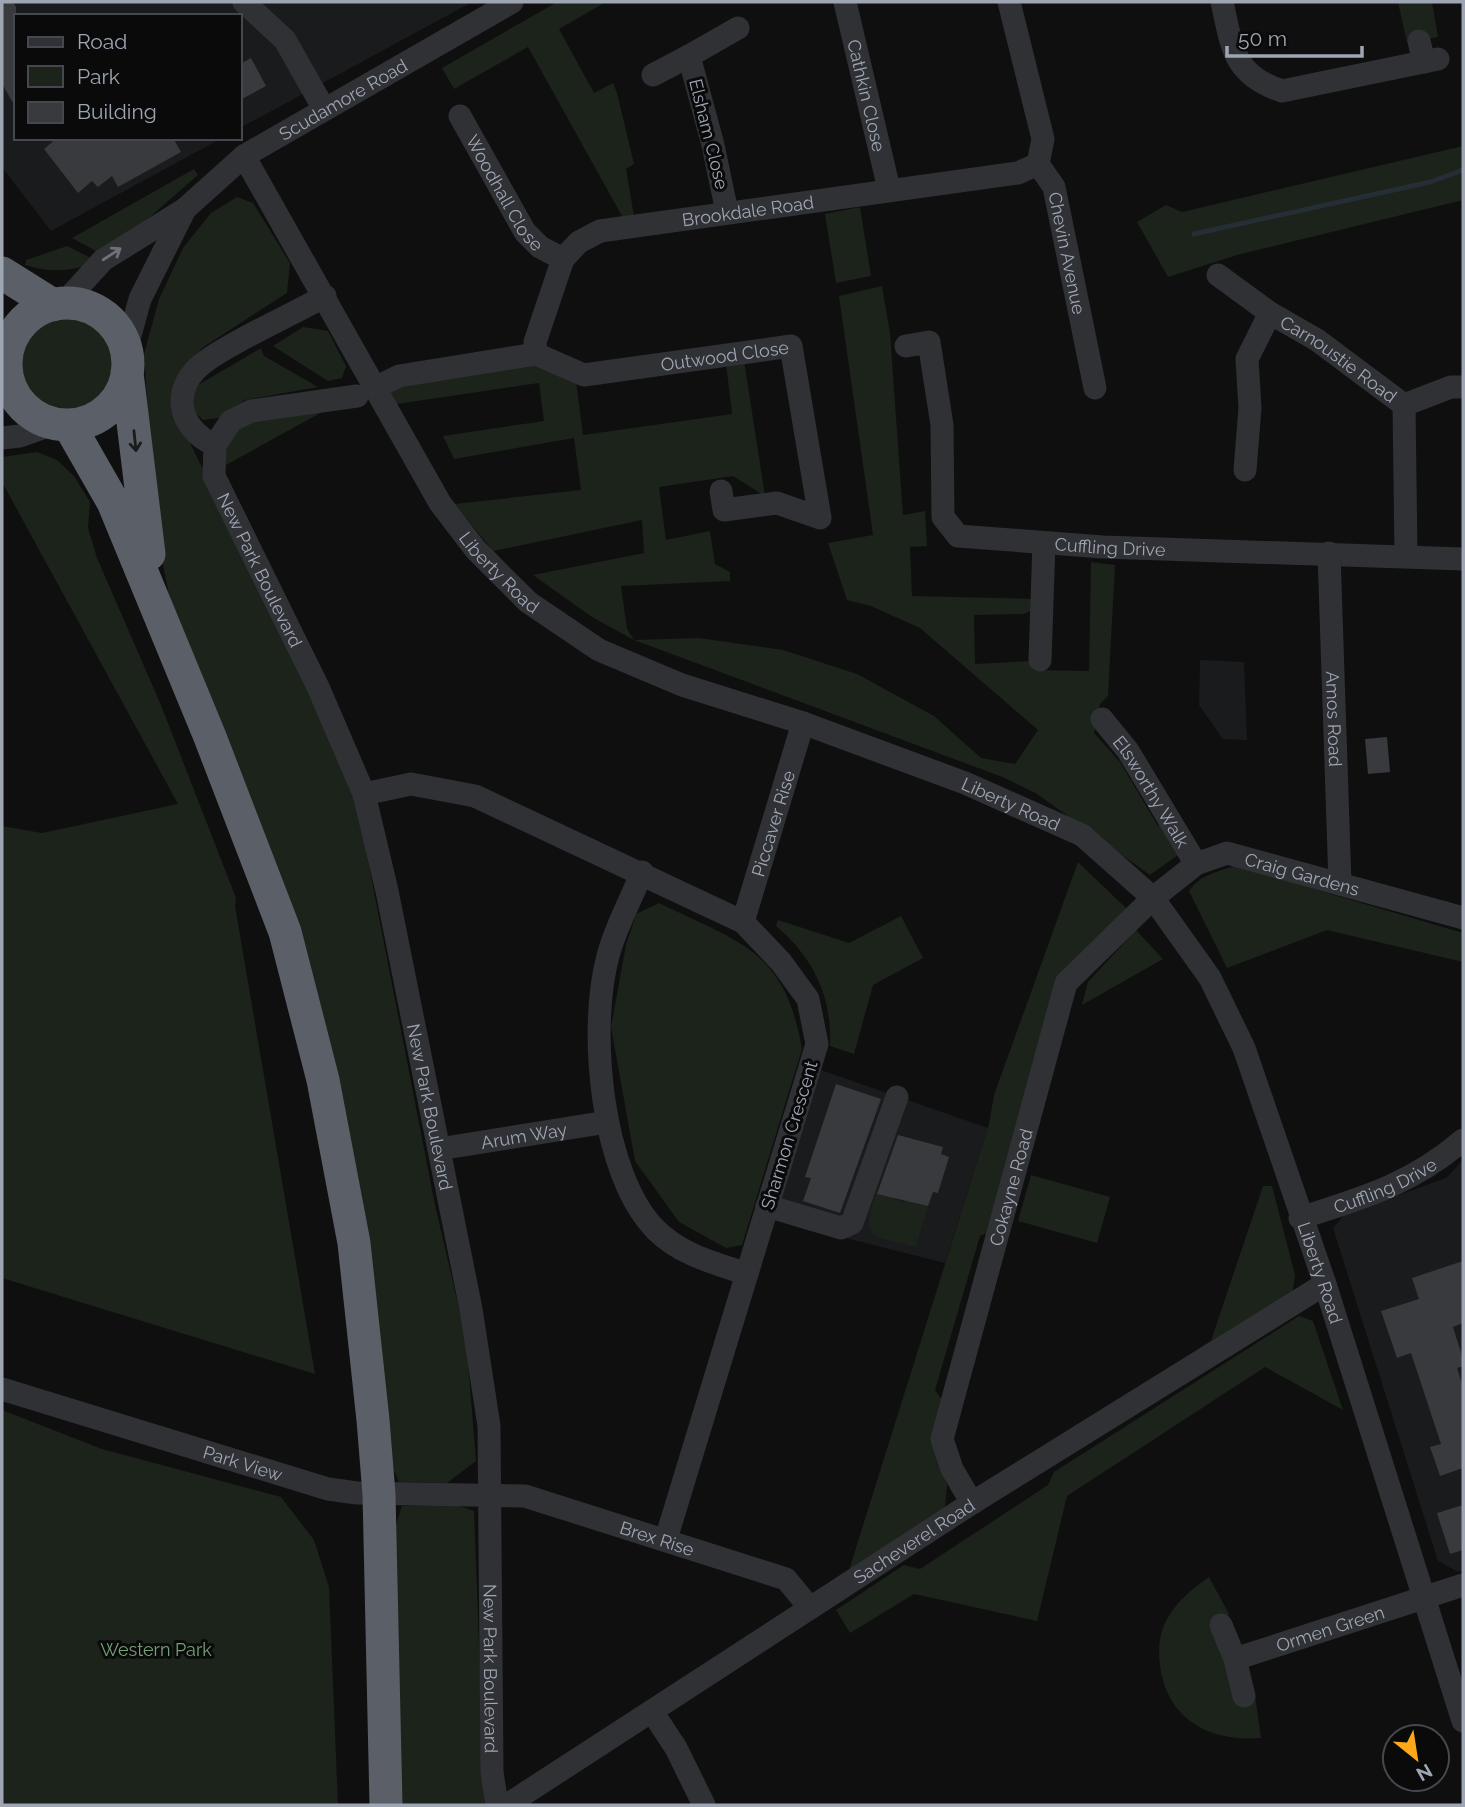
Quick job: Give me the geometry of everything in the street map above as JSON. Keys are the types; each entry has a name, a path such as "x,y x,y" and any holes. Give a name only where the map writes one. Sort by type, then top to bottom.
{"highway":[{"path":"2,273 59,304"},
{"path":"127,362 122,389 101,415 62,424 38,418 23,407 13,393 4,367 11,340 21,324 36,312 59,304 81,304 97,311 116,328 127,362 142,512 158,608"},
{"path":"62,424 113,502 158,608 285,932 323,1080 354,1242 379,1494 386,1805"}],"street":[{"path":"244,2 285,40 324,109"},
{"name":"Scudamore Road","path":"59,304 103,260 186,209 244,156 512,2"},
{"name":"Cathkin Close","path":"845,2 889,189"},
{"path":"1009,2 1044,139 1038,164"},
{"path":"1222,2 1233,53 1244,71 1262,84 1282,91 1427,54"},
{"name":"Elsham Close","path":"653,75 738,28"},
{"name":"Elsham Close","path":"689,56 713,145 727,212"},
{"name":"Woodhall Close","path":"460,116 525,232 540,247 563,259"},
{"name":"Liberty Road","path":"244,156 324,296 366,392 440,503 476,550 528,602 599,650 626,663 682,685 803,723 965,783 1082,835 1153,898 1185,939 1228,1012 1244,1048 1300,1218 1325,1284 1463,1721"},
{"name":"Brookdale Road","path":"563,259 579,242 600,231 1018,173 1038,164"},
{"name":"Chevin Avenue","path":"1038,164 1054,187 1095,388"},
{"name":"Scudamore Road","path":"127,362 140,299 186,209"},
{"path":"324,296 204,362 185,385 182,413 192,431 215,445 232,421 251,411 366,392 399,376 536,354 535,342 563,259"},
{"name":"Carnoustie Road","path":"1218,275 1270,313 1317,340 1405,405 1406,555"},
{"path":"1245,470 1250,408 1247,359 1270,313"},
{"name":"Cuffling Drive","path":"906,346 929,342 943,425 943,517 958,536 1044,543 1463,559"},
{"name":"Outwood Close","path":"536,354 584,374 791,346 820,518 777,503 724,510 720,491"},
{"path":"1405,405 1451,387 1463,387"},
{"path":"2,438 20,436 62,424"},
{"name":"New Park Boulevard","path":"215,445 214,476 318,687 364,794 439,1149 471,1309 489,1426 492,1495 492,1772 497,1805"},
{"path":"1040,660 1044,543"},
{"name":"Amos Road","path":"1329,553 1340,884"},
{"name":"Elsworthy Walk","path":"1102,719 1128,751 1196,864"},
{"name":"Piccaver Rise","path":"743,922 803,723"},
{"name":"Sharmon Crescent","path":"364,794 411,783 475,796 642,872 743,922 781,962 808,999 817,1044 666,1539"},
{"name":"Craig Gardens","path":"1153,898 1196,864 1227,853 1463,918"},
{"path":"642,872 608,955 598,1009 607,1122 626,1188 656,1230 690,1254 747,1274"},
{"name":"Cokayne Road","path":"972,1503 953,1469 942,1439 1066,983 1153,898"},
{"path":"767,1206 841,1228 852,1223 897,1097"},
{"name":"Arum Way","path":"439,1149 607,1122"},
{"name":"Cuffling Drive","path":"1300,1218 1380,1193 1404,1182 1438,1161 1463,1140"},
{"name":"Sacheverel Road","path":"507,1805 653,1713 972,1503 1325,1284"},
{"name":"Park View","path":"2,1389 328,1489 379,1494 492,1495"},
{"name":"Brex Rise","path":"492,1495 525,1496 786,1578 810,1608"},
{"name":"Ormen Green","path":"1235,1659 1463,1585"},
{"path":"1221,1625 1235,1659 1244,1696"},
{"path":"653,1713 687,1768 704,1805"}],"shaded area":[{"path":"2,2 472,2 242,127 242,14 14,14 14,140 218,140 51,231 2,167"},
{"path":"1200,660 1244,662 1247,740 1223,739 1199,705"},
{"path":"818,1069 988,1128 945,1263 774,1220"},
{"path":"1463,1160 1463,1570 1458,1572 1438,1561 1333,1228 1344,1215 1446,1178"}],"green space":[{"path":"557,2 606,2 559,29 594,93 613,83 634,164 626,169 634,216 623,218 528,47 454,89 442,68"},
{"path":"1398,2 1432,2 1438,37 1407,43"},
{"path":"1463,146 1463,200 1237,255 1168,277 1137,222 1166,205 1182,212"},
{"path":"194,169 198,175 105,256 72,238"},
{"path":"237,197 253,203 290,263 287,293 202,348 183,368 180,423 271,606 356,799 435,1205 466,1338 476,1461 447,1483 399,1482 390,1462 368,1267 173,614 155,526 144,354 159,299 183,248 211,213"},
{"path":"860,207 871,276 836,283 825,214"},
{"path":"67,246 97,261 61,270 25,265 26,260"},
{"path":"882,286 890,333 903,515 925,511 927,546 910,547 912,596 1034,599 1031,611 1023,614 974,615 975,664 1032,661 1033,670 1089,671 1091,562 1115,565 1108,696 1100,704 1094,733 1120,762 1158,826 1167,824 1182,852 1150,875 1037,794 1005,778 634,640 699,638 783,650 857,674 934,716 981,758 1015,764 1038,730 920,628 871,606 847,600 828,543 873,535 839,296"},
{"path":"66,315 85,319 100,330 111,345 115,364 111,383 100,398 85,409 66,413 47,409 32,398 21,383 17,364 21,345 32,330 47,319"},
{"path":"303,327 328,331 346,366 342,378 328,381 273,346"},
{"path":"261,348 264,356 318,387 245,400 219,418 203,420 191,409 193,388"},
{"path":"536,354 575,373 583,435 732,414 725,355 743,354 765,496 733,476 659,487 666,540 710,531 715,564 730,572 730,581 621,586 627,629 634,640 592,617 533,575 644,553 642,520 493,551 455,504 581,490 574,438 454,459 443,436 544,421 539,383 390,405 375,388"},
{"path":"324,411 226,465 225,451 233,430 265,417"},
{"path":"37,452 57,460 74,476 90,502 88,528 97,558 161,705 236,898 235,906 315,1374 2,1278 2,826 42,833 178,804 2,482 2,457"},
{"path":"1078,862 1127,909 1062,973 987,1233 980,1236 935,1390 942,1400 936,1453 947,1485 945,1507 849,1570 989,1124 994,1095"},
{"path":"1236,866 1463,933 1463,962 1327,930 1227,968 1189,891 1204,877"},
{"path":"659,903 714,929 755,954 771,970 784,990 794,1016 802,1049 742,1245 726,1248 679,1222 635,1161 611,1027 626,945 636,914"},
{"path":"901,916 923,958 873,985 854,1054 830,1046 828,1011 818,980 801,951 776,926 778,920 849,943"},
{"path":"1136,930 1163,959 1082,1005 1088,982"},
{"path":"1031,1175 1110,1197 1097,1243 1018,1221"},
{"path":"1263,1186 1272,1186 1295,1275 1293,1291 1211,1341"},
{"path":"877,1191 904,1203 905,1199 928,1206 916,1247 879,1237 869,1228"},
{"path":"1299,1316 1313,1321 1343,1410 1265,1367 1067,1496 1037,1621 914,1594 850,1633 836,1610 904,1565 920,1569 1048,1485 1054,1472"},
{"name":"Western Park","path":"2,1410 102,1449 281,1497 314,1540 329,1587 338,1805 2,1805"},
{"path":"457,1505 474,1511 485,1805 390,1805 392,1537 402,1506"},
{"path":"1209,1577 1229,1614 1221,1626 1255,1696 1261,1738 1225,1736 1194,1724 1172,1701 1164,1685 1159,1654 1164,1624 1181,1601"}],"building":[{"path":"2,2 13,2 16,7 14,105 2,84"},
{"path":"251,58 266,86 242,99 242,63"},
{"path":"55,140 174,140 181,152 118,187 112,176 98,187 92,181 78,193 44,149"},
{"path":"1387,737 1390,772 1368,774 1365,739"},
{"path":"836,1084 881,1099 840,1213 803,1201 811,1178 805,1177"},
{"path":"898,1135 943,1147 941,1154 949,1157 938,1193 933,1192 928,1206 877,1194"},
{"path":"1463,1261 1463,1323 1453,1327 1463,1359 1463,1366 1457,1368 1463,1387 1463,1468 1440,1476 1430,1447 1441,1444 1411,1353 1397,1358 1381,1311 1419,1299 1412,1278"},
{"path":"1463,1505 1463,1550 1450,1554 1437,1513"}],"waterway":[{"path":"1194,234 1430,182 1463,170"}]}
